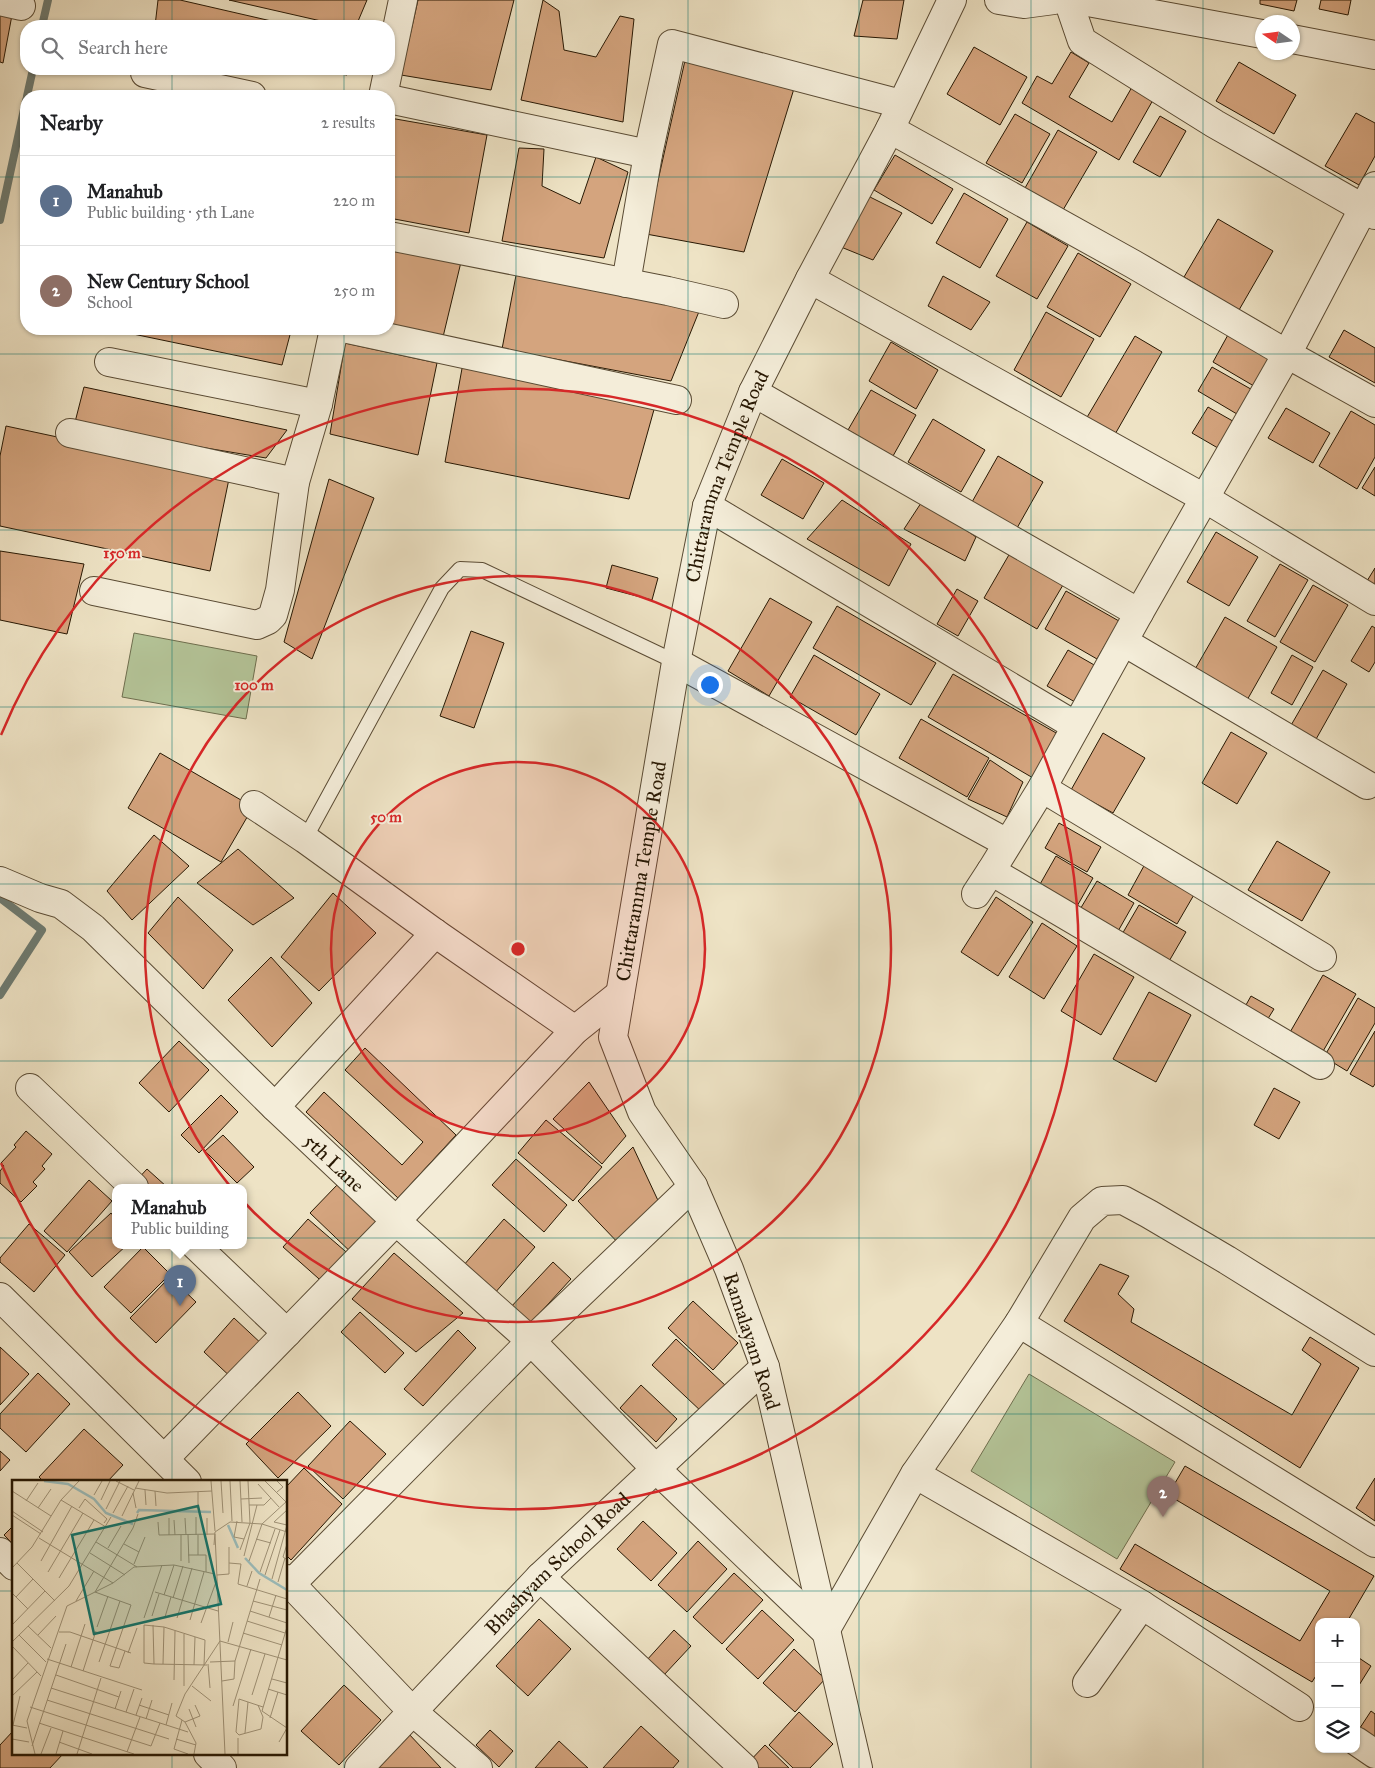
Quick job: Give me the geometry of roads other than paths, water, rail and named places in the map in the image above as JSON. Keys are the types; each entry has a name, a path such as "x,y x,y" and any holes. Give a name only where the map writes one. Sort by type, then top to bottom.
{"street":[{"path":"395,41 404,0"},
{"name":"Chittaramma Temple Road","path":"620,994 676,662 707,506 753,392 810,279 890,129 952,0"},
{"path":"999,0 1024,4 1054,0"},
{"path":"976,894 1042,788 1371,203 1215,124 1082,41 1068,0"},
{"path":"1077,0 1255,33"},
{"path":"1300,41 1375,55"},
{"path":"626,283 648,154 672,44 901,104"},
{"path":"154,75 224,90"},
{"path":"384,90 388,75"},
{"path":"395,100 648,154"},
{"path":"890,129 1134,264 1287,354 1375,402"},
{"path":"395,237 724,304"},
{"path":"810,279 1206,499 1375,601"},
{"path":"94,592 257,625 268,620 273,614 280,590 295,482 318,404 333,335"},
{"path":"376,335 678,400"},
{"path":"109,362 318,404"},
{"path":"753,392 1139,613"},
{"path":"70,433 295,482"},
{"path":"707,506 1076,726"},
{"path":"1124,642 1367,785"},
{"path":"676,662 1007,843"},
{"path":"1042,788 1322,957"},
{"path":"254,805 305,839 435,934 575,1030"},
{"path":"991,871 1320,1065"},
{"name":"5th Lane","path":"0,881 40,898 62,904 93,928 396,1221 531,1341 655,1468 825,1631"},
{"path":"276,1107 435,934"},
{"path":"164,1459 396,1221 575,1030 620,994"},
{"name":"Ramalayam Road","path":"620,994 613,1037 642,1112 693,1186 729,1269 765,1367 858,1768"},
{"path":"30,1088 131,1184"},
{"path":"478,1768 412,1711 288,1581 531,1341 693,1186"},
{"path":"825,1631 915,1474 1019,1324 1082,1218 1102,1201 1123,1200 1227,1260 1375,1352"},
{"path":"199,1249 287,1333"},
{"path":"0,1297 185,1480"},
{"path":"1019,1324 1375,1543"},
{"name":"Bhashyam School Road","path":"359,1768 540,1577 765,1367"},
{"path":"915,1474 1142,1605 1298,1707"},
{"path":"0,1552 12,1564"},
{"path":"540,1577 744,1768"},
{"path":"1087,1683 1142,1605"},
{"path":"1360,1744 1375,1754"},
{"path":"210,1756 222,1768"}],"lane":[{"path":"305,839 442,588 460,569 482,570 676,662"}],"waterway":[{"path":"43,20 48,0"},
{"path":"28,90 32,75"},
{"path":"0,220 20,128"},
{"path":"0,898 42,930 0,995"}],"place":[{"name":"Manahub","path":"180,1306"},
{"name":"New Century School","path":"1163,1517"}]}
